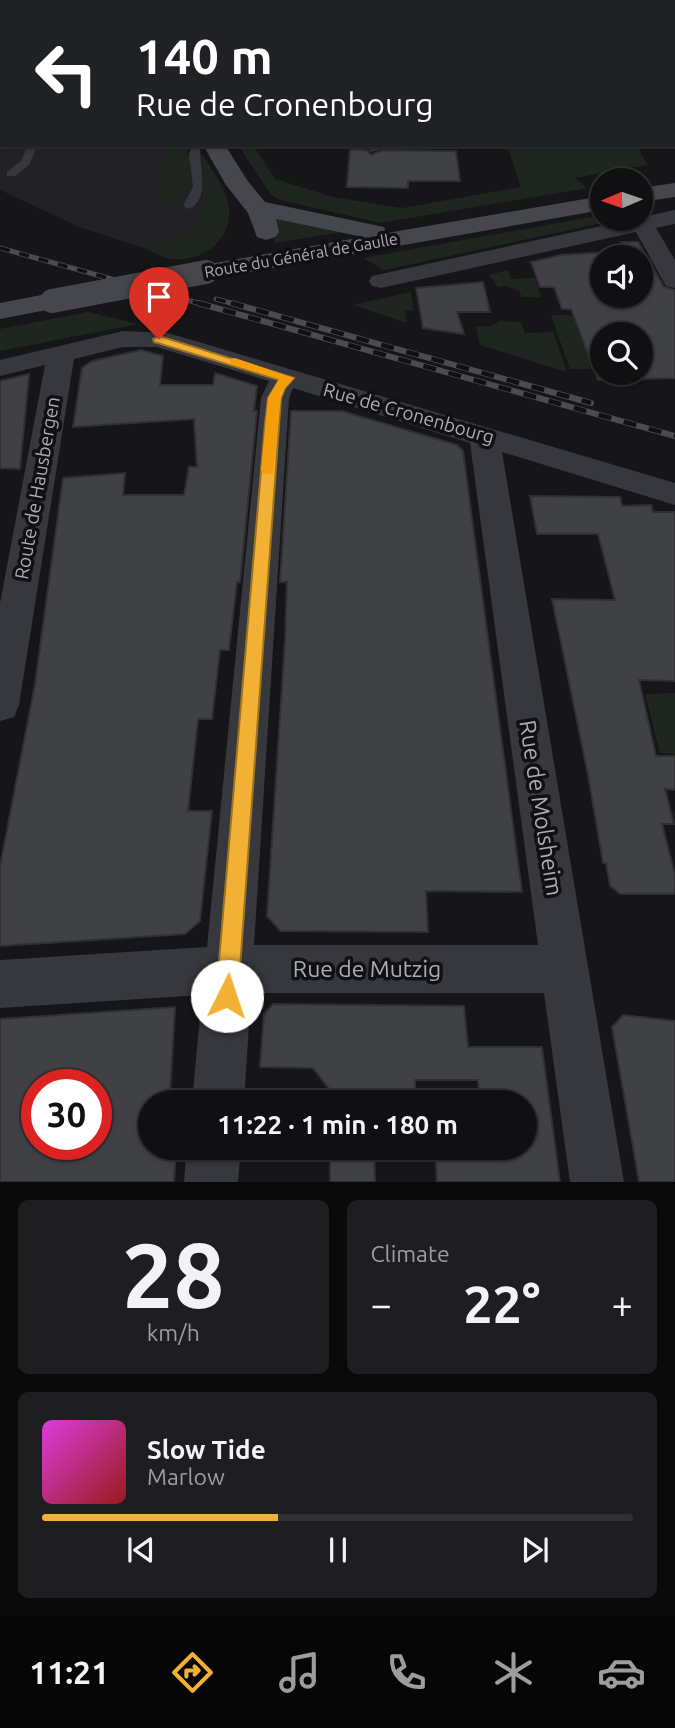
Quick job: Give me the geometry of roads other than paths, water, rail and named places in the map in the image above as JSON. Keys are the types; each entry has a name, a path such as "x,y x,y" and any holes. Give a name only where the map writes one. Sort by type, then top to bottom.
{"main road":[{"path":"215,147 239,188 258,208 266,226 267,237 261,251 244,245 239,188"},
{"path":"653,193 675,190"},
{"name":"Route du Général de Gaulle","path":"0,311 206,272 244,245 419,234 590,205"},
{"path":"258,208 359,231 419,234"}],"street":[{"path":"653,221 675,217"},
{"path":"381,281 606,231"},
{"path":"647,231 675,281"},
{"name":"Rue de Cronenbourg","path":"61,354 122,339 159,339 675,494"},
{"path":"0,369 61,354"},
{"name":"Route de Hausbergen","path":"0,705 61,354"},
{"path":"219,1090 272,424 275,398 279,387 287,378"},
{"name":"Rue de Molsheim","path":"484,435 597,1182"},
{"name":"Rue de Mutzig","path":"0,984 229,969 566,969"},
{"path":"211,1182 213,1160"}],"lane":[{"path":"11,174 25,163 32,147"},
{"path":"189,206 198,187 196,147"}],"railway":[{"path":"0,248 205,305"},
{"path":"216,299 238,305"},
{"path":"198,303 675,436"},
{"path":"231,303 591,403"}]}
